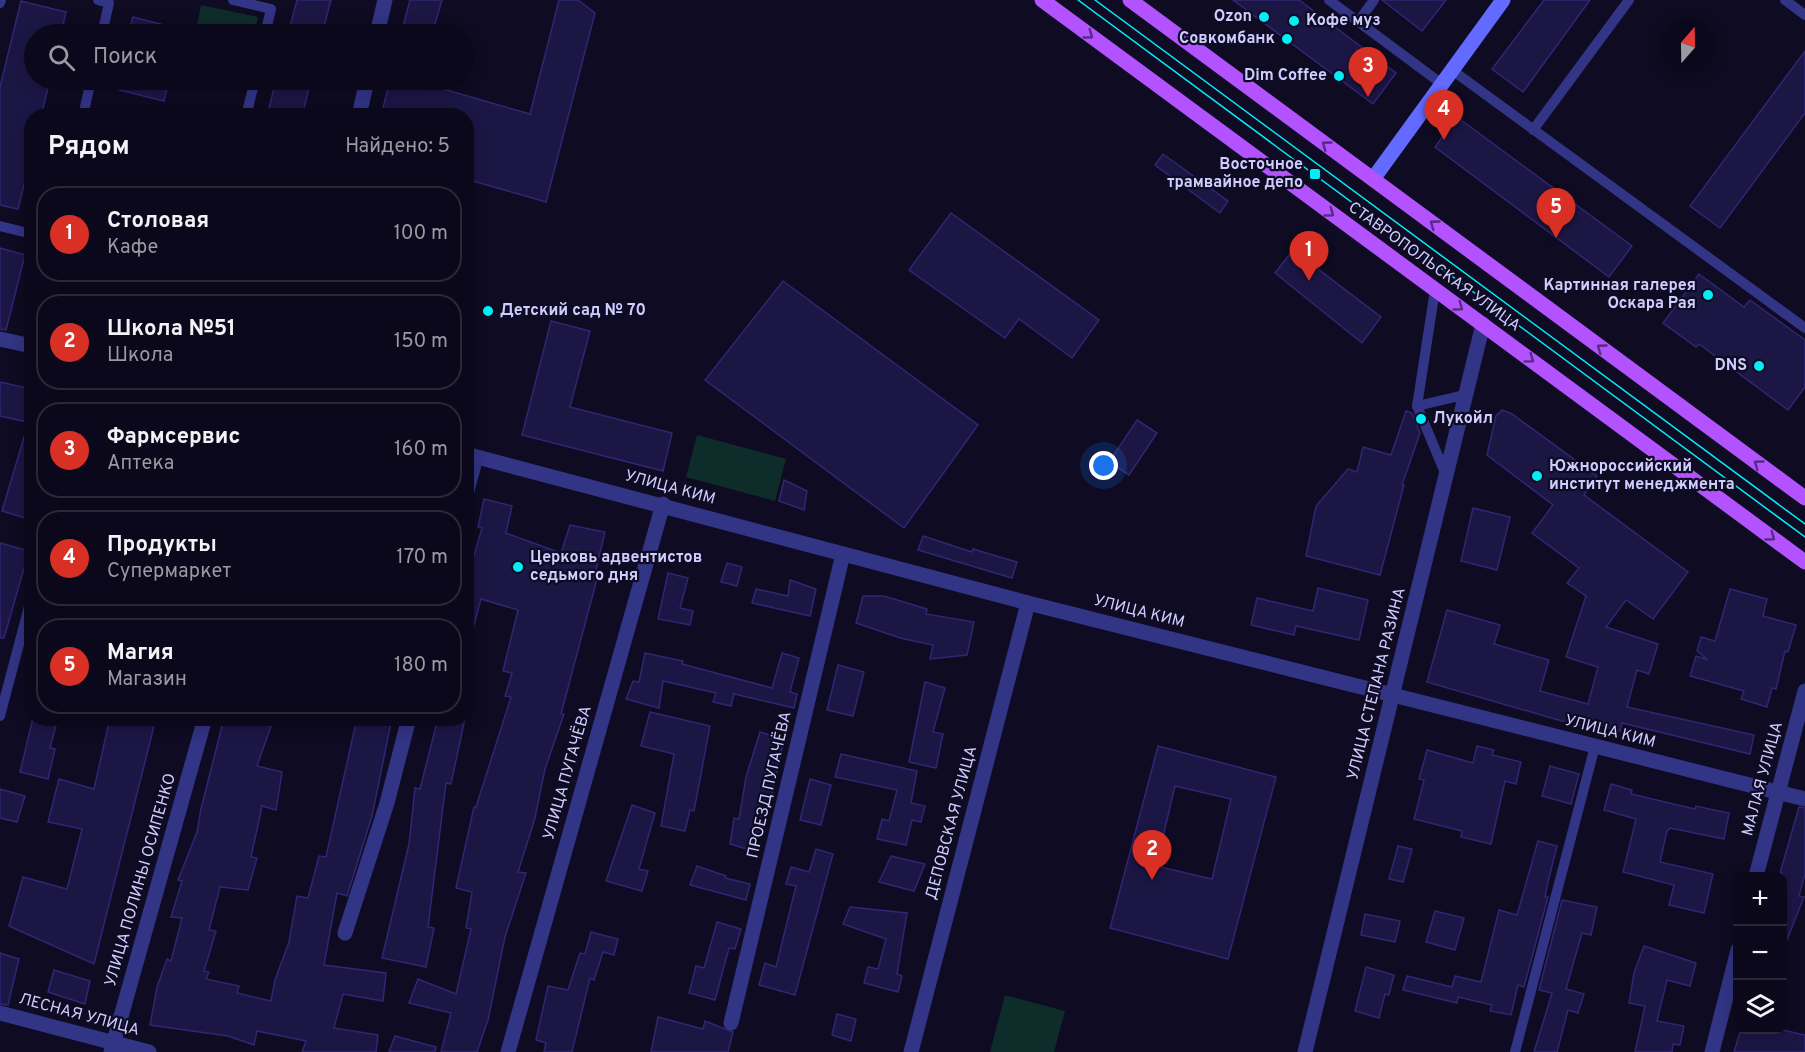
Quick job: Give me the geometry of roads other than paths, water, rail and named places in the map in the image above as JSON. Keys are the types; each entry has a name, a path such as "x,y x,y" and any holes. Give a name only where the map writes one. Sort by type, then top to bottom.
{"main road":[{"name":"СТАВРОПОЛЬСКАЯ УЛИЦА","path":"1042,0 1805,562"},
{"name":"СТАВРОПОЛЬСКАЯ УЛИЦА","path":"1130,0 1805,498"},
{"path":"1373,179 1503,0"}],"street":[{"path":"379,24 385,0"},
{"path":"361,108 365,90"},
{"name":"УЛИЦА СТЕПАНА РАЗИНА","path":"1305,1052 1483,324"},
{"path":"0,339 24,341"},
{"name":"УЛИЦА КИМ","path":"474,457 663,504 1028,603 1805,798"},
{"name":"УЛИЦА ПУГАЧЁВА","path":"508,1052 663,504"},
{"name":"ПРОЕЗД ПУГАЧЁВА","path":"731,1023 843,554"},
{"name":"ДЕПОВСКАЯ УЛИЦА","path":"910,1052 1028,603"},
{"name":"МАЛАЯ УЛИЦА","path":"1757,872 1805,691"},
{"name":"УЛИЦА ПОЛИНЫ ОСИПЕНКО","path":"112,1047 203,726"},
{"path":"345,933 387,803 406,726"},
{"path":"1712,1052 1733,966"},
{"name":"ЛЕСНАЯ УЛИЦА","path":"0,1013 112,1047 149,1052"}],"lane":[{"path":"98,0 109,3 104,24"},
{"path":"233,0 271,9 267,24"},
{"path":"1329,0 1442,84"},
{"path":"1358,22 1374,0"},
{"path":"1533,130 1629,0"},
{"path":"1785,0 1805,15"},
{"path":"1452,70 1805,328"},
{"path":"85,108 89,90"},
{"path":"248,108 252,90"},
{"path":"0,226 24,232"},
{"path":"1435,290 1417,406 1446,475"},
{"path":"1417,406 1464,395"},
{"path":"0,716 24,625"},
{"path":"1515,1052 1595,746"}],"tram line":[{"path":"1078,0 1805,537"},
{"path":"1095,0 1805,524"}],"place":[{"name":"Ozon","path":"1264,17"},
{"name":"Кофе муз","path":"1294,21"},
{"name":"Совкомбанк","path":"1287,39"},
{"name":"Dim Coffee","path":"1339,76"},
{"name":"Фармсервис","path":"1368,97"},
{"name":"Продукты","path":"1444,140"},
{"name":"Восточное трамвайное депо","path":"1315,174"},
{"name":"Магия","path":"1556,238"},
{"name":"Столовая","path":"1309,281"},
{"name":"Картинная галерея Оскара Рая","path":"1708,295"},
{"name":"Детский сад № 70","path":"488,311"},
{"name":"DNS","path":"1759,366"},
{"name":"Лукойл","path":"1421,419"},
{"name":"Южнороссийский институт менеджмента","path":"1537,476"},
{"name":"Церковь адвентистов седьмого дня","path":"518,567"},
{"name":"Школа №51","path":"1152,880"}]}
